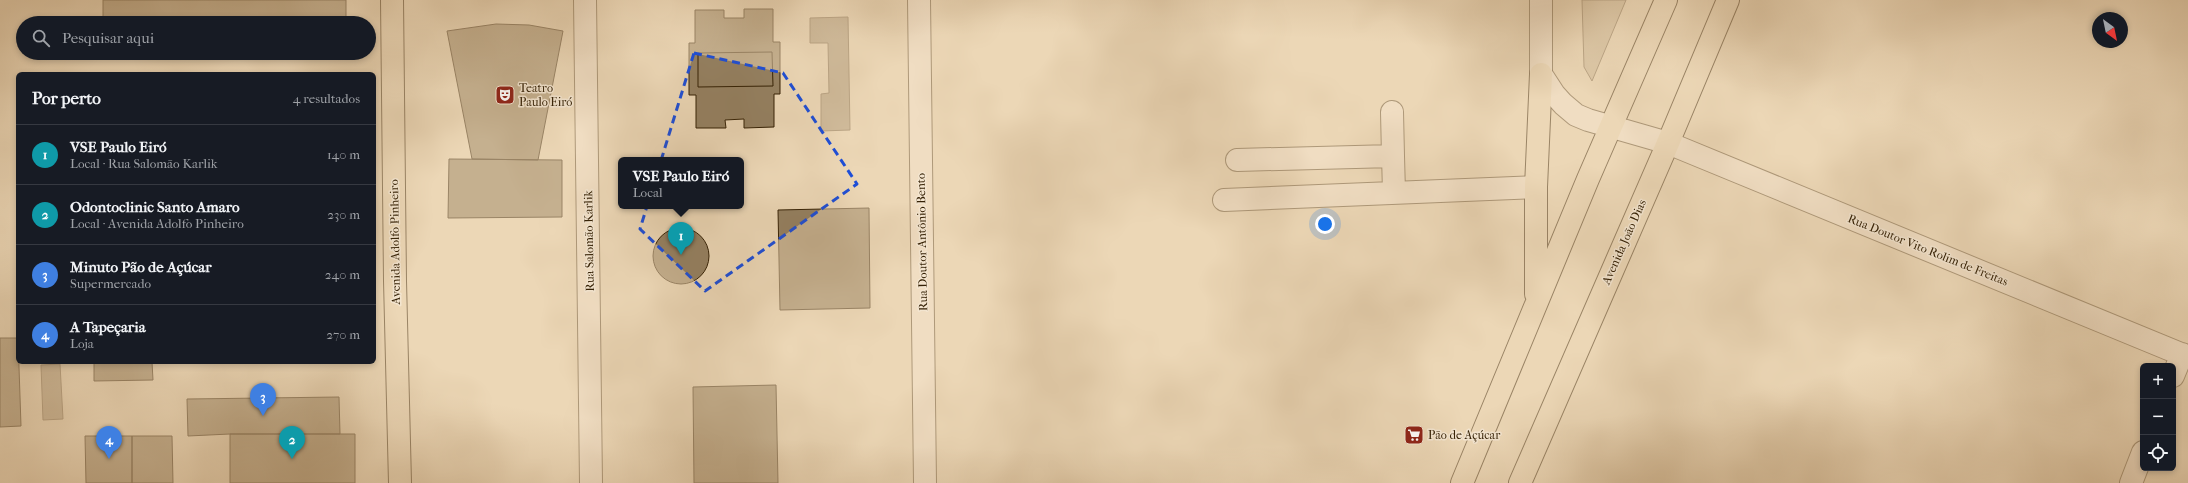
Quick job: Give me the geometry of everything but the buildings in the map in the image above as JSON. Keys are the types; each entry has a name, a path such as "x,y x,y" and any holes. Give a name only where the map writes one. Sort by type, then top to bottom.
{"main road":[{"name":"Avenida Adolfo Pinheiro","path":"392,0 395,288 400,483"},
{"path":"1462,483 1666,0"},
{"name":"Avenida João Dias","path":"1520,483 1668,143 1728,0"},
{"path":"1536,307 1536,187 1541,74"}],"street":[{"name":"Rua Salomão Karlik","path":"585,0 591,483"},
{"name":"Rua Doutor Antônio Bento","path":"919,0 925,483"},
{"path":"1541,0 1541,74"},
{"name":"Rua Doutor Vito Rolim de Freitas","path":"1541,74 1554,94 1576,115 1588,120 1612,125 1668,143 2185,355"},
{"path":"1392,112 1394,192"},
{"path":"1237,160 1393,156"},
{"path":"1224,200 1536,187"},
{"path":"2176,371 2185,355"},
{"path":"2131,483 2140,460"}],"highlighted area":[{"path":"694,53 783,73 857,184 705,291 640,229"}],"shaded area":[{"path":"1582,0 1626,0 1592,81 1584,67"},
{"path":"848,17 850,130 821,131 821,94 829,93 828,43 810,43 810,18"},
{"path":"60,364 63,419 43,420 41,365"}],"place":[{"name":"Teatro Paulo Eiró","path":"505,95"},
{"name":"VSE Paulo Eiró","path":"681,255"},
{"name":"Minuto Pão de Açúcar","path":"263,416"},
{"name":"Pão de Açúcar","path":"1414,435"},
{"name":"A Tapeçaria","path":"109,459"},
{"name":"Odontoclinic Santo Amaro","path":"292,459"}]}
